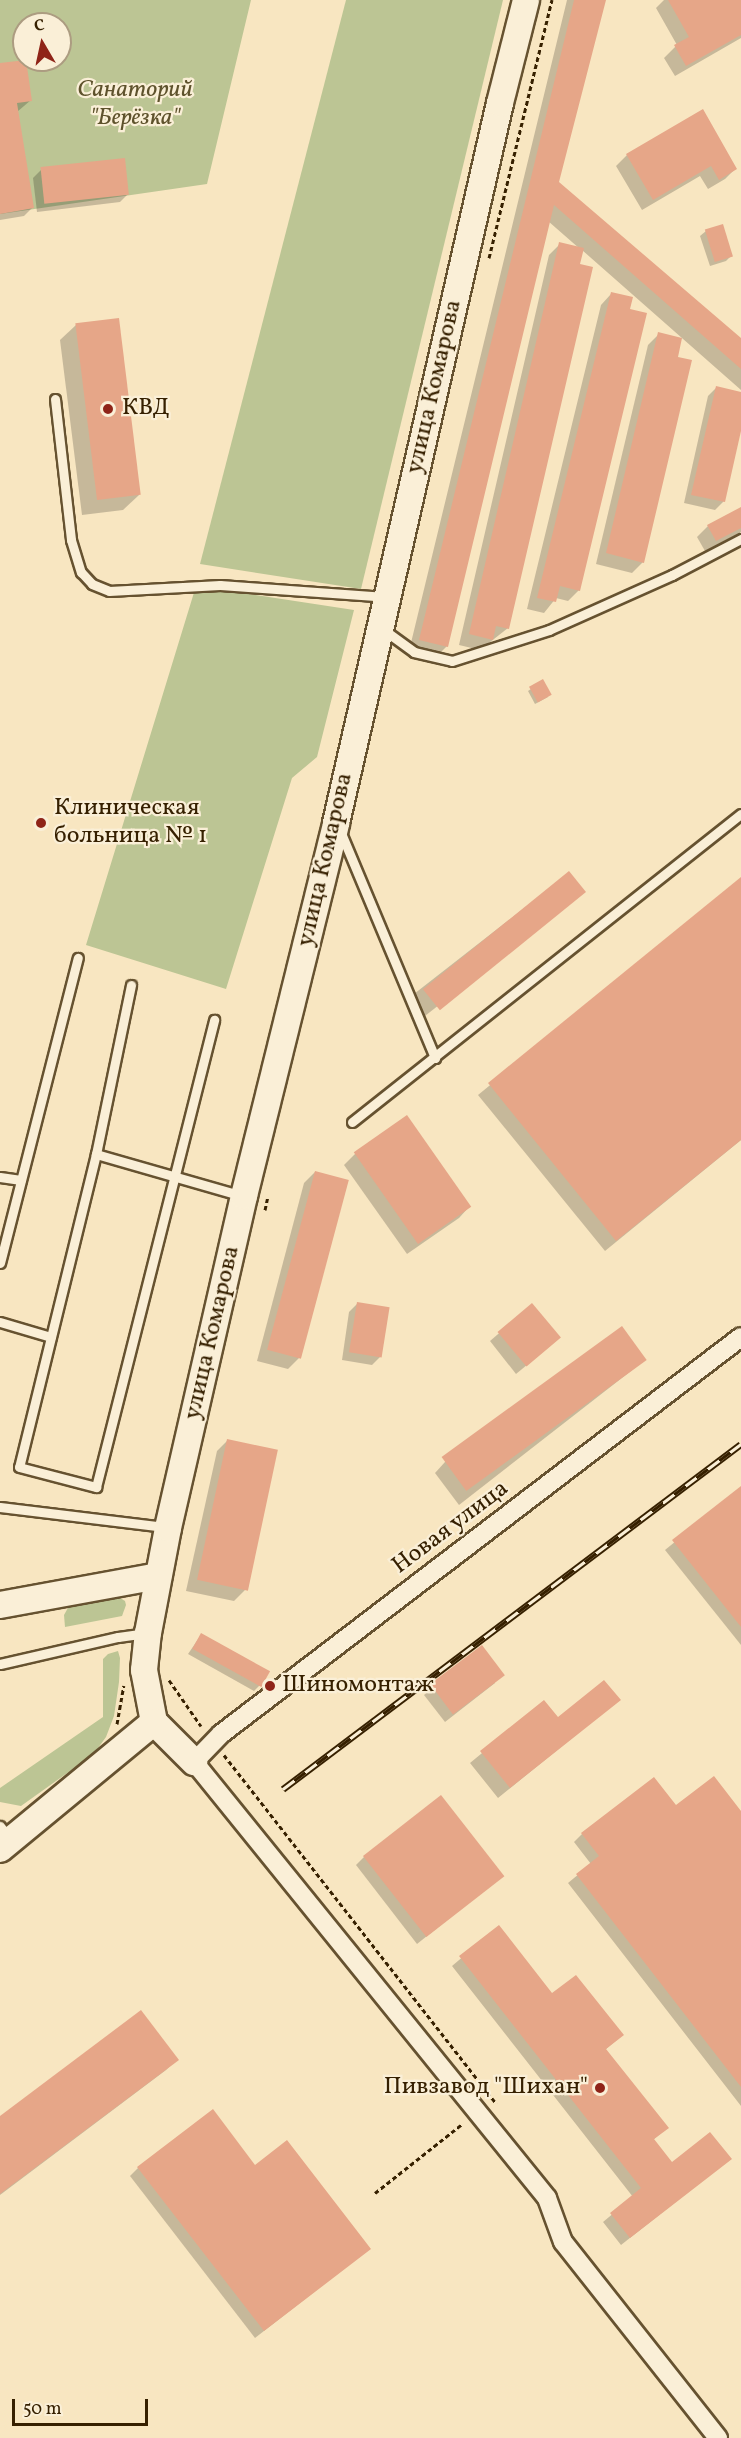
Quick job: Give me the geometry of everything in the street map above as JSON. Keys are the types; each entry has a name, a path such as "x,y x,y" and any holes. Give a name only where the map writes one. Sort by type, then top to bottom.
{"street":[{"name":"улица Комарова","path":"154,1722 145,1682 148,1633 168,1528 244,1196 336,823 379,627 500,103 526,0"},
{"name":"Новая улица","path":"194,1761 220,1734 741,1337"},
{"path":"0,1605 158,1576"},
{"path":"4,1839 154,1722 194,1761 547,2198 563,2242 718,2438"}],"lane":[{"path":"55,399 71,540 81,572 93,584 109,591 220,585 386,597"},
{"path":"379,627 414,652 452,661 549,630 672,575 741,539"},
{"path":"352,1122 741,814"},
{"path":"336,823 435,1058"},
{"path":"0,1263 78,958"},
{"path":"131,985 96,1154 19,1467 96,1487 214,1020"},
{"path":"96,1154 244,1196"},
{"path":"0,1177 21,1180"},
{"path":"0,1322 51,1336"},
{"path":"0,1507 168,1528"},
{"path":"0,1664 118,1637 148,1633"}],"path":[{"path":"115,1733 123,1699 125,1676"},
{"path":"222,1752 276,1825 496,2103"},
{"path":"375,2193 462,2124"}],"green space":[{"name":"Санаторий \"Берёзка\"","path":"0,0 251,0 207,184 0,214"},
{"path":"346,0 503,0 361,589 200,564"},
{"path":"196,586 354,610 317,757 292,778 226,989 86,945"},
{"path":"117,1596 125,1601 126,1605 122,1616 65,1627 64,1615 69,1606"},
{"path":"118,1651 119,1682 114,1716 106,1737 98,1748 91,1756 21,1806 0,1802 0,1788 103,1717 103,1659 108,1654"}],"building":[{"path":"574,0 606,0 559,182 741,338 741,369 554,205 448,647 419,640"},
{"path":"668,0 741,0 741,35 686,66 674,45 689,37"},
{"path":"12,62 12,72 28,72 32,101 17,103 34,208 0,214 0,63"},
{"path":"703,109 737,169 719,180 711,166 653,200 626,154"},
{"path":"125,158 129,195 44,204 40,167"},
{"path":"723,224 733,257 715,262 705,230"},
{"path":"559,242 584,248 580,264 593,267 509,629 496,626 493,640 469,634"},
{"path":"611,292 633,297 630,309 647,313 580,591 560,586 556,602 537,598"},
{"name":"КВД","path":"119,318 141,495 97,500 75,323"},
{"path":"658,332 682,338 678,357 692,360 644,563 606,553"},
{"path":"716,386 741,392 741,431 725,502 691,495"},
{"path":"741,507 741,528 716,541 707,525"},
{"path":"543,679 552,695 538,703 529,687"},
{"path":"569,871 586,892 440,1010 423,989"},
{"path":"741,877 741,1140 616,1241 488,1083"},
{"path":"407,1115 471,1207 418,1244 354,1152"},
{"path":"315,1171 349,1180 301,1359 267,1350"},
{"path":"357,1302 390,1307 382,1358 349,1352"},
{"path":"532,1303 561,1337 526,1366 498,1332"},
{"path":"622,1326 647,1360 466,1491 442,1457"},
{"path":"227,1439 278,1450 248,1591 197,1580"},
{"path":"741,1486 741,1627 672,1540"},
{"path":"201,1633 270,1671 261,1687 192,1649"},
{"path":"482,1645 505,1675 453,1714 430,1684"},
{"name":"Шиномонтаж","path":"269,1678 278,1682 272,1695 263,1691"},
{"path":"604,1680 621,1700 510,1788 480,1751 544,1700 558,1717"},
{"path":"714,1776 741,1811 741,2087 576,1874 599,1856 581,1833 654,1777 676,1805"},
{"path":"441,1795 504,1876 426,1937 363,1856"},
{"name":"Пивзавод \"Шихан\"","path":"499,1925 552,1993 576,1975 624,2035 606,2049 669,2128 654,2139 672,2162 710,2132 732,2159 630,2238 610,2213 641,2188 459,1956"},
{"path":"141,2010 179,2060 0,2194 0,2116"},
{"path":"213,2109 255,2165 287,2140 371,2249 264,2331 137,2167"}],"railway":[{"path":"283,1789 741,1444"}],"place":[{"name":"КВД","path":"108,409"},
{"name":"Клиническая больница № 1","path":"41,823"},
{"name":"Шиномонтаж","path":"270,1686"},
{"name":"Пивзавод \"Шихан\"","path":"600,2088"}]}
